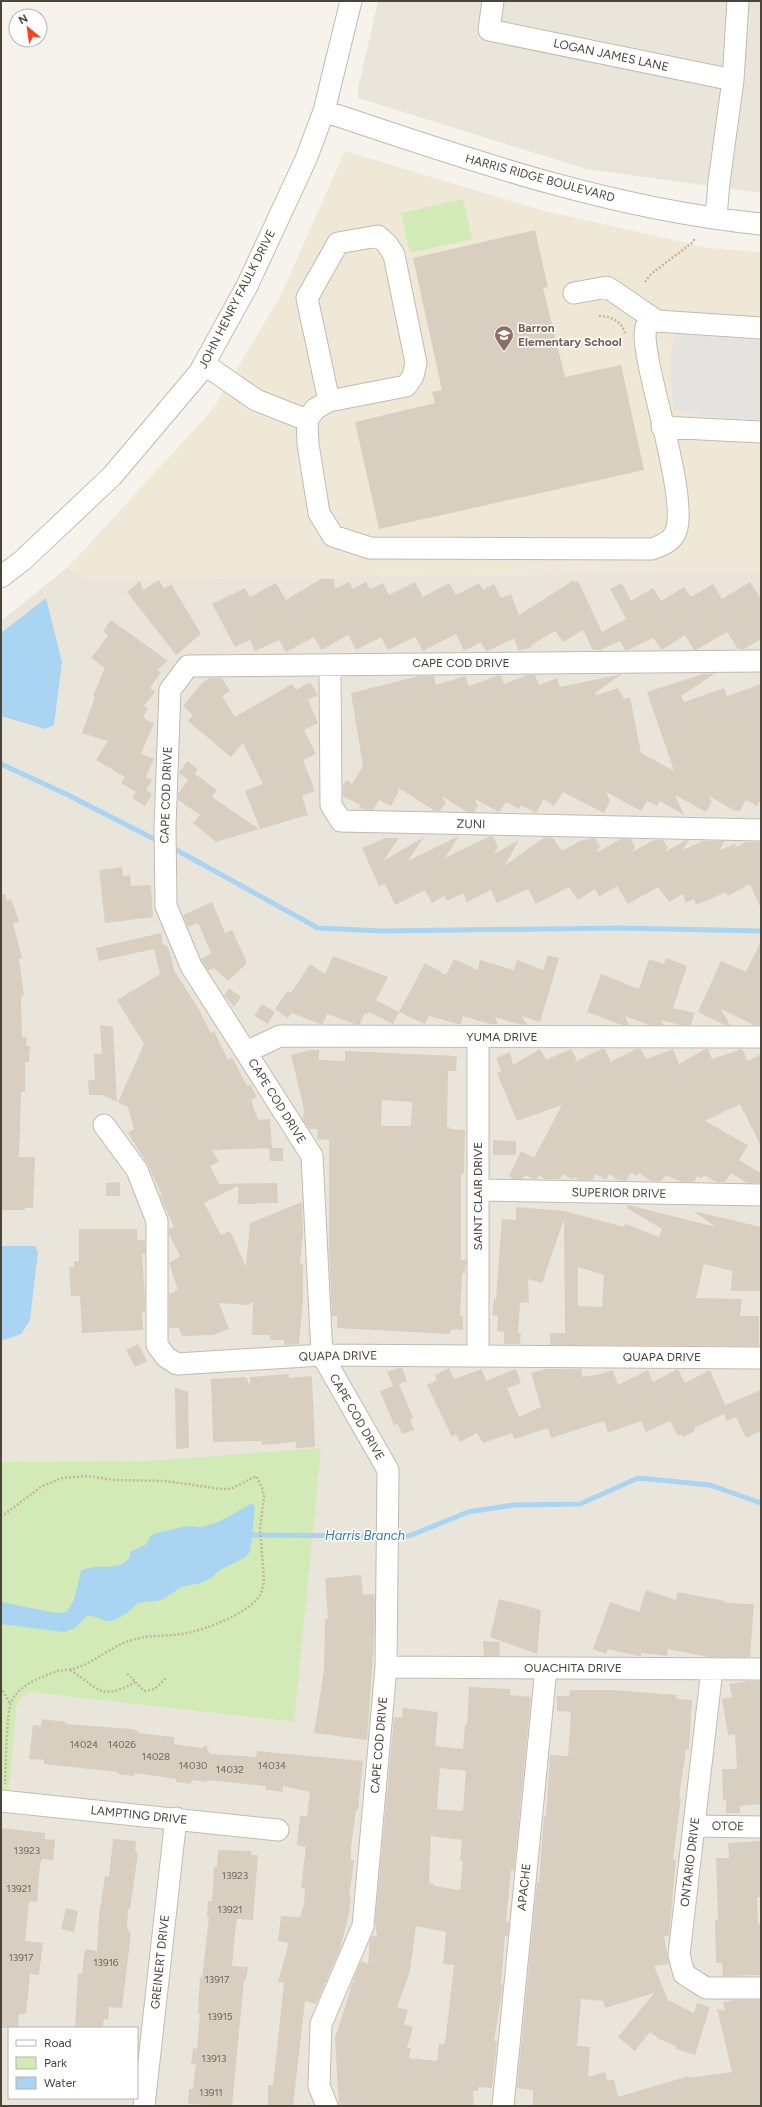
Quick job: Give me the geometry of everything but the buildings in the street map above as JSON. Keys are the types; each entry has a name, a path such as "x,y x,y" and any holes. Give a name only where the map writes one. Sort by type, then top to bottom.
{"street":[{"name":"JOHN HENRY FAULK DRIVE","path":"1,577 23,560 112,476 199,373 247,286 306,160 324,112 351,1"},
{"name":"LOGAN JAMES LANE","path":"493,1 489,30 733,80"},
{"path":"716,218 733,80 738,1"},
{"name":"HARRIS RIDGE BOULEVARD","path":"324,112 477,162 576,190 666,210 761,224"},
{"path":"329,401 307,298 338,243 378,236 387,244 394,255 416,363 413,376 406,386 329,401 315,409 307,420 308,444 320,513 333,536 370,548 652,549 668,542 676,532 678,518 676,491 650,372 644,332 647,323 657,320 761,328"},
{"path":"574,293 607,287 657,320"},
{"path":"204,364 256,400 307,420"},
{"path":"662,427 761,432"},
{"name":"CAPE COD DRIVE","path":"327,2106 319,2086 321,2024 363,1926 386,1667 388,1470 322,1355 312,1156 191,966 166,906 165,827 170,690 188,666 761,661"},
{"name":"ZUNI","path":"330,665 331,805 341,821 761,830"},
{"name":"YUMA DRIVE","path":"246,1052 280,1036 761,1037"},
{"name":"SAINT CLAIR DRIVE","path":"478,1036 478,1356"},
{"name":"QUAPA DRIVE","path":"104,1125 137,1170 157,1221 157,1345 166,1357 177,1364 322,1355 761,1358"},
{"name":"SUPERIOR DRIVE","path":"478,1190 761,1195"},
{"name":"OUACHITA DRIVE","path":"386,1667 761,1669"},
{"name":"APACHE","path":"503,2106 546,1668"},
{"name":"ONTARIO DRIVE","path":"712,1669 680,1955 684,1974 706,1988 761,1988"},
{"name":"LAMPTING DRIVE","path":"3,1793 176,1818 278,1830"},
{"name":"GREINERT DRIVE","path":"144,2106 176,1818"},
{"name":"OTOE","path":"694,1826 761,1826"}],"path":[{"path":"645,282 651,274 693,242 694,238"},
{"path":"1,1517 42,1486 68,1478 88,1476 114,1480 165,1481 222,1489 231,1489 256,1476 260,1483 264,1497 260,1528 265,1568 263,1588 256,1600 236,1614 208,1627 186,1633 142,1637 129,1641 92,1661 46,1676 17,1692 10,1704 3,1793"},
{"path":"70,1669 98,1690 105,1693 115,1692 135,1682"},
{"path":"127,1674 131,1676 145,1691 150,1691 161,1685 166,1678"},
{"path":"1,1687 10,1704"}],"shaded area":[{"path":"378,1 761,1 761,193 586,169 358,98 358,89"},
{"name":"Barron Elementary School","path":"345,151 541,210 709,248 761,252 761,574 564,574 82,579 68,567 213,409 281,295"},
{"path":"676,332 761,341 761,421 698,415 673,409 670,357"},
{"path":"68,567 82,579 564,574 761,574 761,2106 1,2106 1,1790 9,1791 17,1704 23,1696 29,1692 294,1722 148,1461 1,1462 1,621"}],"green space":[{"path":"463,199 472,239 410,253 401,213"},
{"path":"321,1448 294,1722 29,1692 23,1696 17,1704 9,1791 1,1790 1,1462 148,1461"}],"water":[{"path":"46,598 62,662 54,725 45,729 1,716 1,633"},
{"path":"1,1246 35,1246 38,1252 30,1320 21,1334 1,1341"},
{"path":"250,1504 253,1504 255,1508 250,1552 244,1558 220,1570 211,1578 201,1583 181,1587 162,1600 138,1603 127,1613 112,1621 87,1616 75,1628 64,1632 1,1624 1,1602 56,1613 67,1612 74,1600 81,1571 87,1568 120,1565 126,1562 130,1557 130,1552 147,1544 149,1538 153,1534 187,1526 202,1527 221,1521"}],"waterway":[{"path":"1,764 68,795 160,842"},
{"path":"171,847 318,928 382,931 618,928 761,931"},
{"name":"Harris Branch","path":"392,1536 409,1536 468,1512 514,1505 580,1504 638,1478 710,1485 761,1503"},
{"name":"Harris Branch","path":"245,1535 382,1536"}],"place":[{"name":"Barron Elementary School","path":"504,352"}]}
